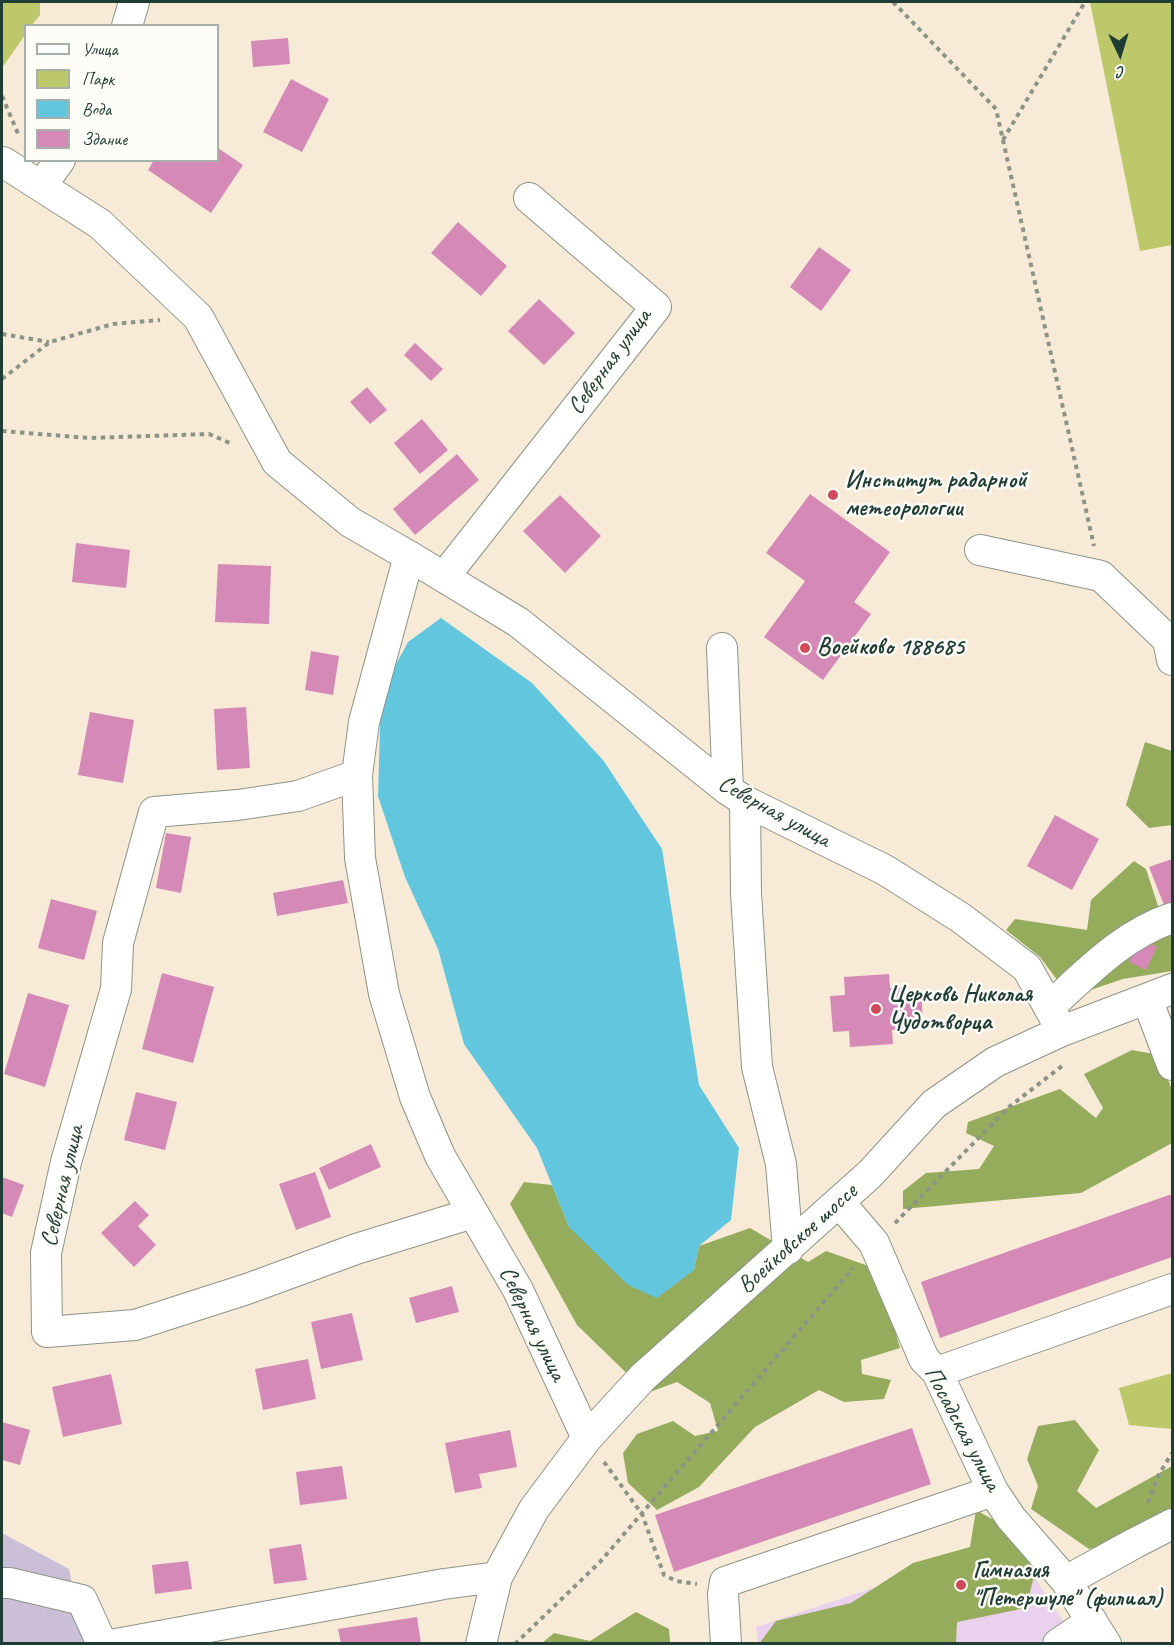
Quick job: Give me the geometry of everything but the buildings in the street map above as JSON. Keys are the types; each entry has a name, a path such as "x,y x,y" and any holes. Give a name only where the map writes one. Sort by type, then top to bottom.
{"street":[{"path":"128,24 134,2"},
{"path":"12,151 41,186 59,162"},
{"name":"Северная улица","path":"41,186 100,224 198,317 278,462 350,522 518,622 737,796 885,870 961,918 1027,968 1056,1019"},
{"name":"Северная улица","path":"444,577 656,307 529,198"},
{"path":"980,550 1101,576 1168,640 1173,660"},
{"name":"Северная улица","path":"409,556 364,722 357,775 360,858 384,994 415,1097 440,1156 518,1290 587,1438"},
{"path":"722,648 746,893 756,1066 781,1164 788,1249"},
{"name":"Северная улица","path":"357,775 298,796 238,805 154,812 118,943 116,989 66,1162 46,1253 47,1332 135,1325 247,1289 356,1249 473,1213"},
{"path":"1056,1019 1119,944 1154,924 1173,918"},
{"path":"1160,994 1173,1065"},
{"name":"Воейковское шоссе","path":"481,1644 497,1578 534,1509 587,1438 643,1377 870,1174 934,1104 1056,1019 1160,994"},
{"name":"Посадская улица","path":"839,1202 874,1244 924,1359 937,1372 993,1491 1011,1518 1066,1581 1099,1632"},
{"path":"937,1372 1173,1289"},
{"path":"726,1644 723,1593 725,1582 993,1491"},
{"path":"1066,1581 1135,1542 1173,1524"},
{"path":"117,1644 444,1584 497,1578"},
{"path":"2,1583 82,1600 102,1644"},
{"path":"1058,1644 1099,1632"}],"path":[{"path":"893,2 996,109 1101,576"},
{"path":"1003,140 1085,2"},
{"path":"2,96 12,151"},
{"path":"2,379 50,342 113,324 198,317"},
{"path":"2,334 50,342"},
{"path":"2,431 89,438 209,434 278,462"},
{"path":"515,1644 600,1562 874,1244 1009,1107 1064,1064"},
{"path":"587,1438 642,1514 664,1575 676,1581 692,1582 723,1593"},
{"path":"1135,1542 1158,1476 1173,1453"}],"shaded area":[{"path":"2,1533 69,1569 84,1643 2,1643"},
{"name":"Гимназия \"Петершуле\" (филиал)","path":"1011,1542 1078,1643 758,1643 756,1627"}],"green space":[{"path":"2,2 40,2 40,15 33,24 24,24 24,36 2,68"},
{"path":"1090,2 1172,2 1172,245 1140,251"},
{"path":"1145,742 1172,751 1172,825 1149,828 1126,805"},
{"path":"1134,861 1146,869 1159,909 1172,916 1172,971 1123,979 1070,997 1040,957 1006,930 1015,919 1087,930 1091,900"},
{"path":"1132,1050 1159,1055 1172,1090 1172,1143 1081,1193 903,1209 903,1191 926,1173 979,1169 994,1146 966,1133 968,1122 1060,1089 1096,1118 1103,1108 1084,1074"},
{"path":"524,1182 552,1185 569,1227 694,1270 699,1246 750,1228 808,1262 826,1251 877,1269 900,1348 861,1360 862,1374 891,1380 884,1399 844,1402 819,1390 755,1427 699,1487 657,1510 628,1483 623,1453 637,1434 673,1421 695,1436 718,1431 710,1403 677,1382 647,1393 577,1325 510,1204"},
{"path":"1172,1373 1172,1429 1129,1425 1119,1388"},
{"path":"1075,1420 1099,1450 1077,1491 1096,1508 1172,1466 1172,1514 1114,1542 1089,1549 1031,1509 1038,1486 1027,1459 1038,1426"},
{"name":"Гимназия \"Петершуле\" (филиал)","path":"976,1510 1008,1528 1046,1577 1033,1580 1026,1608 957,1622 956,1643 759,1644 776,1621 851,1603 913,1563 970,1547"},
{"path":"636,1612 669,1629 670,1642 676,1643 542,1643 554,1633 590,1641"}],"water":[{"path":"441,618 532,683 603,760 662,849 699,1085 739,1148 731,1220 699,1246 694,1270 657,1298 628,1285 569,1227 537,1148 464,1044 438,949 405,877 378,796 381,692 408,642"}],"place":[{"name":"Институт радарной метеорологии","path":"833,495"},
{"name":"Воейково 188685","path":"805,648"},
{"name":"Церковь Николая Чудотворца","path":"876,1009"},
{"name":"Гимназия \"Петершуле\" (филиал)","path":"961,1585"}]}
